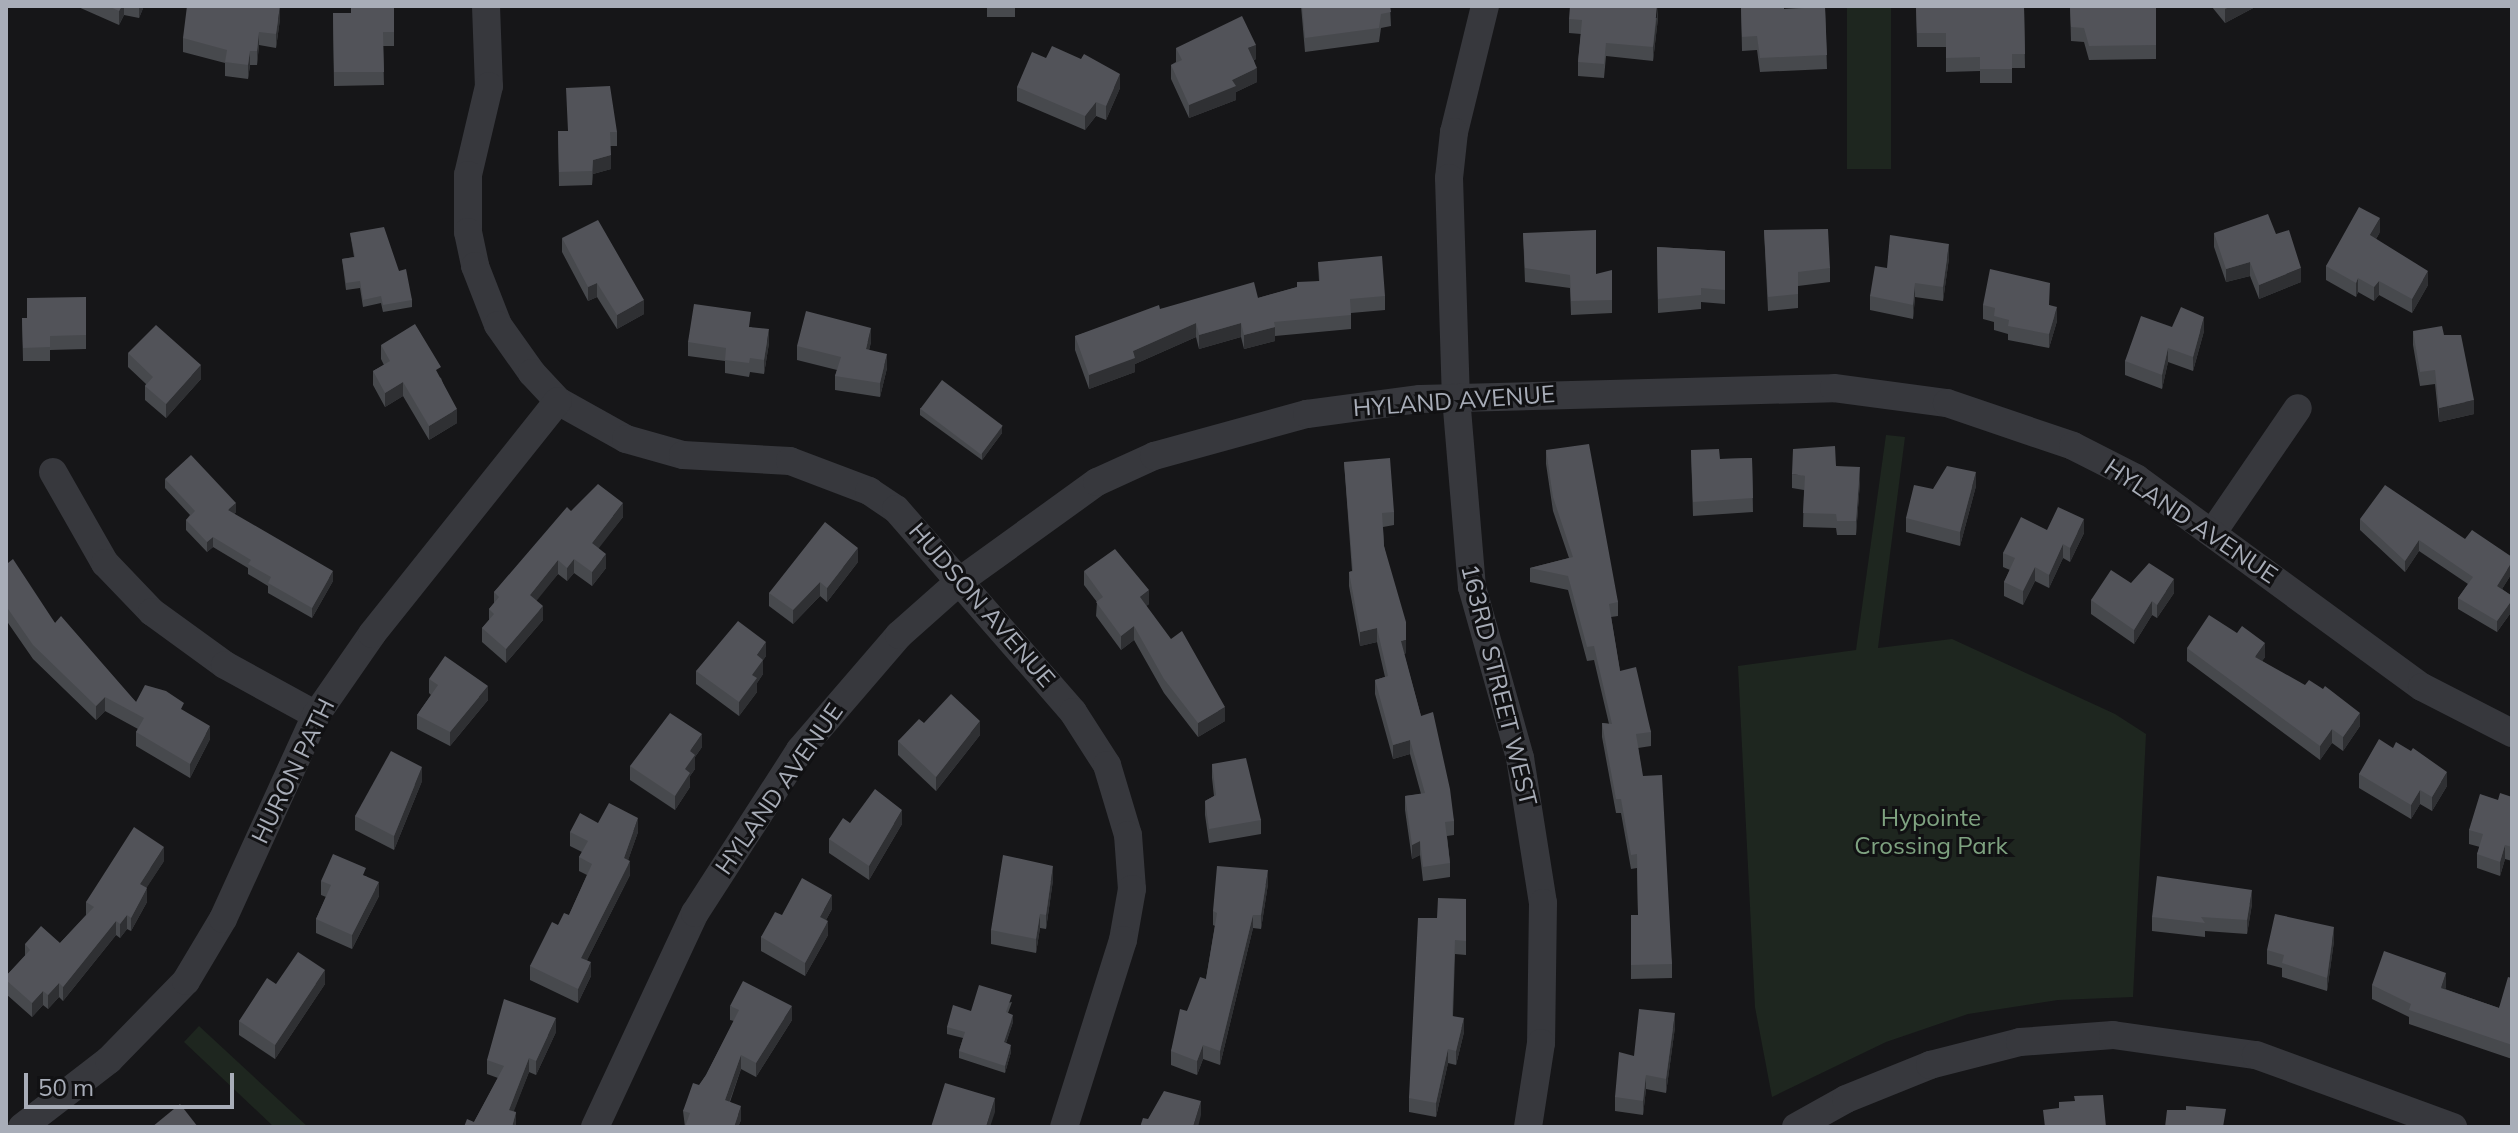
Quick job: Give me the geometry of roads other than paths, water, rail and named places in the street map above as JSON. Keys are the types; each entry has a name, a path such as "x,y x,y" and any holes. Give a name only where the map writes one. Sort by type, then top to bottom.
{"street":[{"name":"HUDSON AVENUE","path":"486,6 489,86 466,197 472,252 498,325 558,401 596,425 653,448 790,461 869,491 916,526 1094,741 1118,794 1128,835 1132,889 1123,940 1064,1127"},
{"name":"163RD STREET WEST","path":"1485,6 1454,132 1449,178 1456,397 1472,587 1520,758 1543,903 1542,1020 1528,1127"},
{"name":"HYLAND AVENUE","path":"595,1127 658,985 752,821 845,693 961,580 1070,496 1154,456 1307,414 1456,397 1834,388 1947,403 2103,460 2213,532 2422,687 2512,733"},
{"name":"HURON PATH","path":"22,1127 109,1060 186,981 223,919 316,715 372,634 558,401"},
{"path":"2213,532 2298,408"},
{"path":"53,472 105,563 152,612 225,665 316,715"},
{"path":"1796,1127 1846,1099 1945,1061 2020,1042 2113,1035 2256,1055 2453,1127"}],"park label":[{"name":"Hypointe Crossing Park","path":"1931,832"}]}
